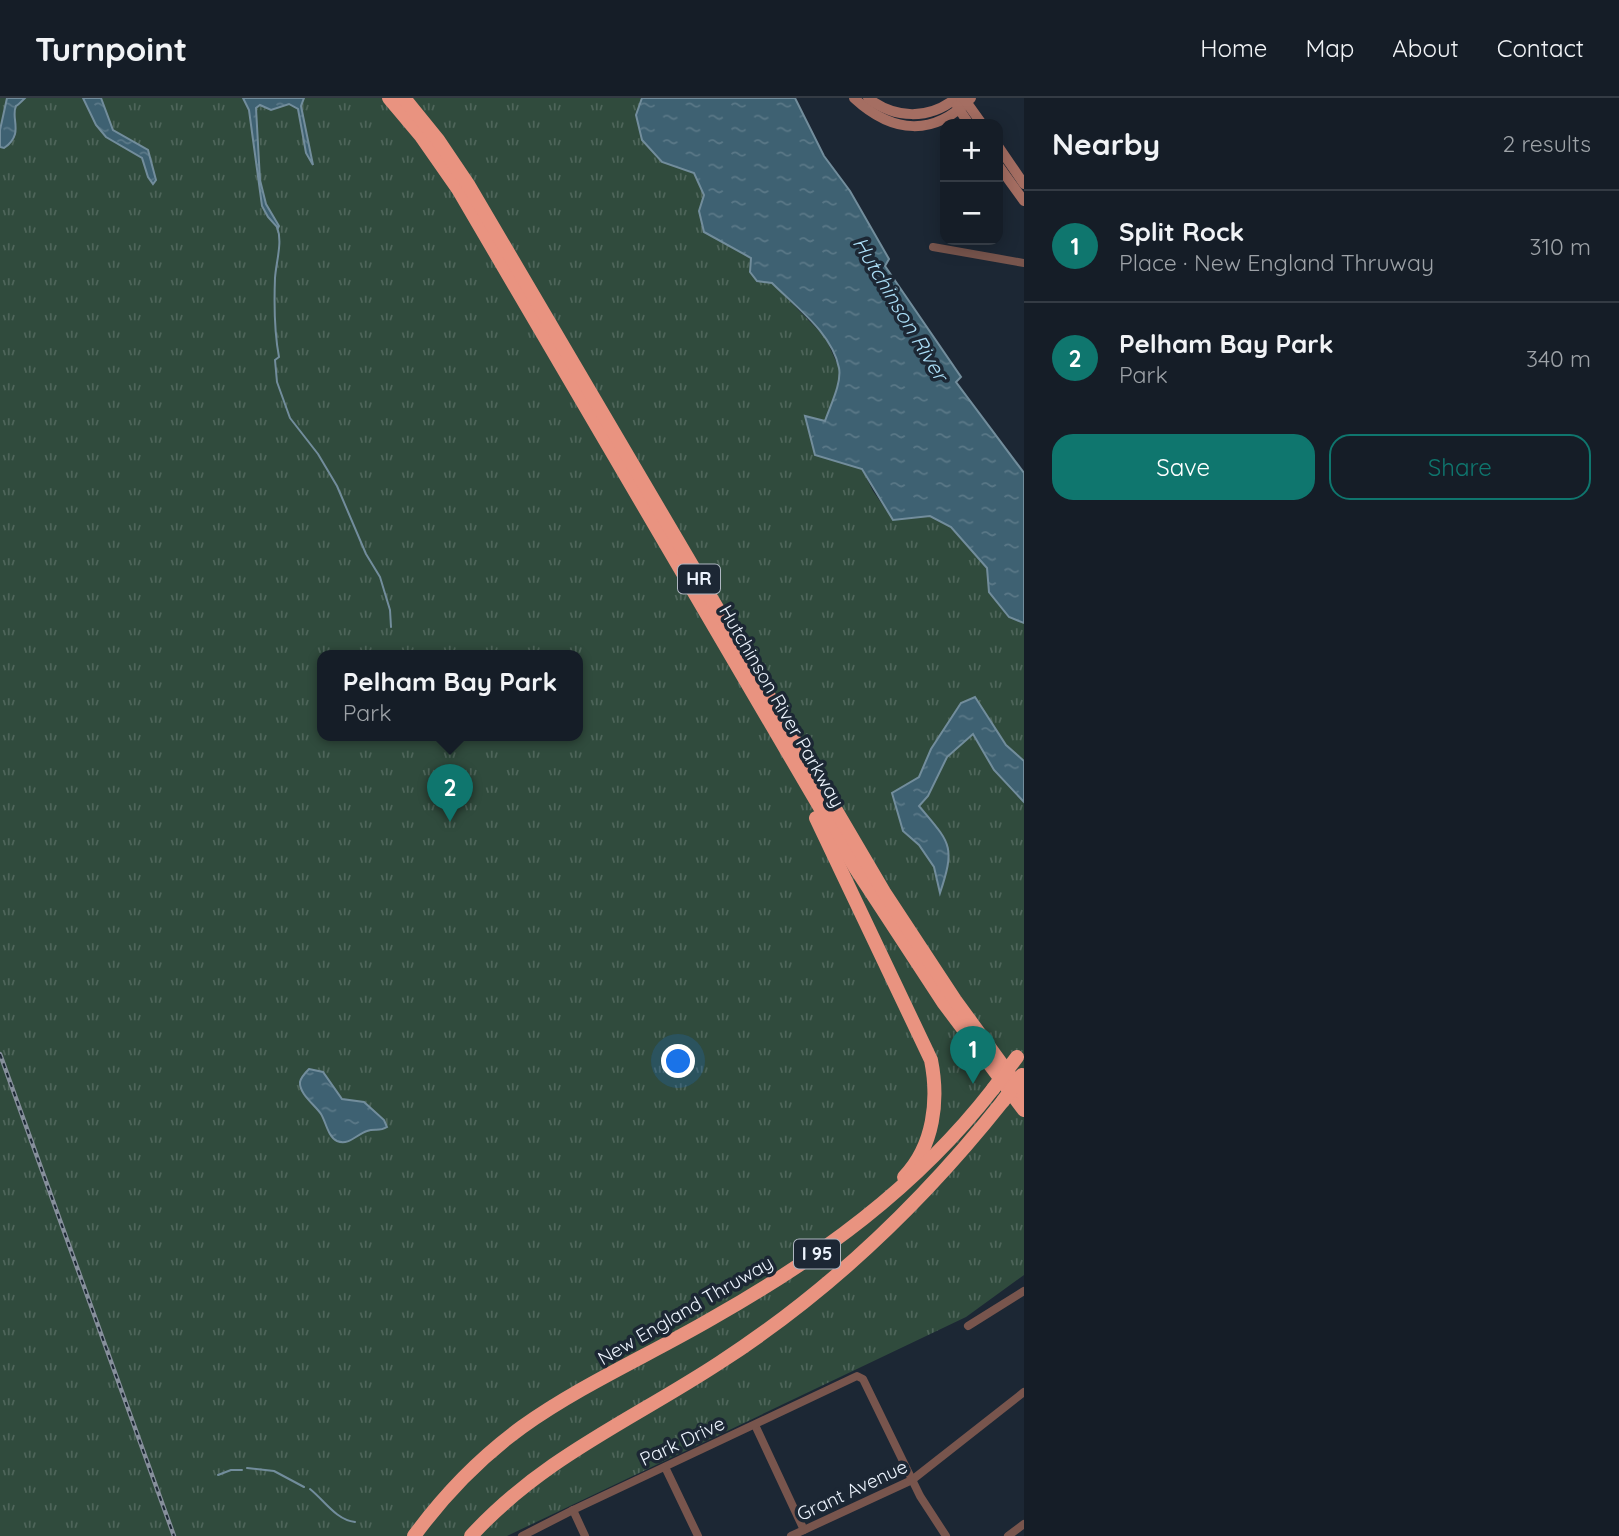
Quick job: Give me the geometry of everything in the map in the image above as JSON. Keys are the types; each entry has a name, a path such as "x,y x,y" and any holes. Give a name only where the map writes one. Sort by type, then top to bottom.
{"highway":[{"name":"Hutchinson River Parkway","path":"389,98 432,151 458,189 805,783 916,963 973,1045 1024,1110"},
{"name":"Hutchinson River Parkway","path":"404,98 438,140 469,186 876,879 937,973 1020,1077 1024,1094"},
{"path":"805,783 813,811 924,1043 932,1068 935,1099 926,1140 914,1164 884,1203"},
{"name":"New England Thruway","path":"415,1536 450,1492 521,1428 551,1407 760,1291 820,1252 884,1203 937,1154 1021,1052"},
{"name":"I 95","path":"471,1536 515,1493 543,1471 722,1361 829,1282 906,1212 948,1169 1020,1077"}],"main road":[{"path":"854,98 879,118 902,125 940,122 966,104"},
{"path":"868,98 890,110 916,114 937,110 956,98 966,104 978,119"},
{"path":"1003,153 1024,184"},
{"path":"1003,172 1024,201"}],"street":[{"path":"933,247 1024,263"},
{"path":"968,1326 1024,1291"},
{"name":"Park Drive","path":"522,1536 857,1376 863,1379 912,1480"},
{"name":"Grant Avenue","path":"791,1536 912,1480 1024,1392"},
{"path":"755,1425 804,1530"},
{"path":"664,1467 698,1536"},
{"path":"912,1480 946,1536"},
{"path":"573,1510 585,1536"},
{"path":"1008,1536 1024,1524"}],"green space":[{"path":"0,98 642,98 636,115 662,162 694,173 704,195 699,211 735,247 751,258 750,272 772,283 825,337 840,370 825,421 806,416 815,455 862,469 893,520 930,516 951,527 987,568 989,593 1009,616 1024,623 1024,761 1006,745 975,698 961,703 931,749 919,777 898,813 903,831 919,845 934,867 940,892 940,891 919,806 928,796 947,757 972,734 994,770 1024,802 1024,1275 966,1317 507,1536 0,1536"}],"water":[{"path":"7,98 25,98 16,106 14,137 4,148 0,147 0,130"},
{"path":"83,98 101,98 113,130 148,150 156,180 153,184 142,158 106,137 96,125"},
{"path":"243,98 304,98 301,106 313,165 306,153 298,109 289,104 271,110 260,105 256,108 260,180 266,204 278,228 262,206 249,110"},
{"name":"Hutchinson River","path":"642,98 795,98 824,156 850,191 889,259 885,266 961,377 956,382 1024,473 1024,623 1009,617 989,592 987,568 951,527 930,516 893,520 862,469 815,455 805,416 825,421 839,380 835,355 821,332 802,311 772,283 757,281 750,272 751,258 704,232 699,211 704,195 694,173 662,162 642,140 636,115"},
{"path":"975,697 1006,745 1024,761 1024,802 994,770 973,734 947,757 928,796 919,806 938,828 947,845 948,864 940,893 934,867 919,845 903,831 892,793 919,777 931,749 961,703"},
{"path":"309,1069 323,1072 342,1099 364,1102 384,1120 387,1127 367,1131 345,1142 334,1139 321,1114 300,1086 301,1078"}],"waterway":[{"path":"277,227 279,246 274,298 279,357 275,360 277,382 290,418 318,454 337,486 366,554 380,577 390,610 391,627"},
{"path":"247,1468 274,1471 304,1487"},
{"path":"218,1475 231,1470 242,1470"},
{"path":"310,1489 336,1514 355,1522"}],"railway":[{"path":"0,1054 174,1536"}],"place":[{"name":"Pelham Bay Park","path":"450,822"},
{"name":"Split Rock","path":"973,1084"}]}
